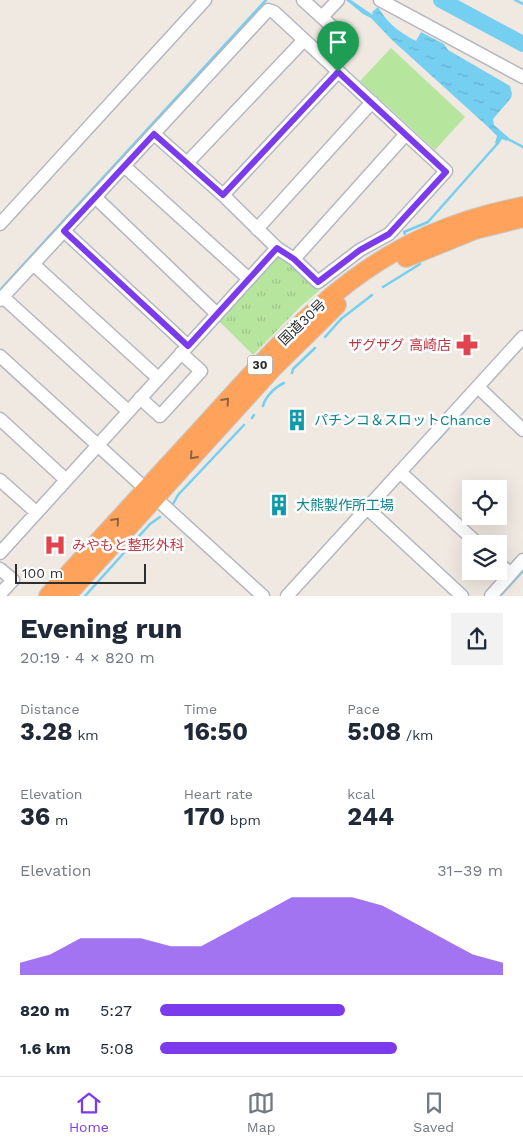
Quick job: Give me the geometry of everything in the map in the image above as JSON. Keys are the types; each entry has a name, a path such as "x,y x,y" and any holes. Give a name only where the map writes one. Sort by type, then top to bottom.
{"highway":[{"name":"国道30号","path":"66,596 151,493 298,325 353,278 423,236 472,218 523,206"},
{"name":"国道30号","path":"48,596 333,308 359,287 405,258 428,248 474,230 523,218"}],"street":[{"path":"0,224 206,0"},
{"path":"303,0 348,41"},
{"path":"322,17 338,0"},
{"path":"380,0 523,77"},
{"path":"128,412 1,298 273,5 303,40 446,172 389,234 360,250 318,282 294,259 277,248 223,195 154,134"},
{"path":"188,163 303,40"},
{"path":"223,195 338,72"},
{"path":"257,229 372,102"},
{"path":"294,259 406,134"},
{"path":"124,166 249,279"},
{"path":"95,197 217,314"},
{"path":"64,231 185,349 202,371 160,416 140,398"},
{"path":"2,546 98,446 277,248"},
{"path":"33,264 158,378"},
{"path":"287,596 403,474 523,337"},
{"path":"0,356 263,596"},
{"path":"478,387 523,430"},
{"path":"0,419 66,480"},
{"path":"403,474 468,535"},
{"path":"0,480 36,512"},
{"path":"370,510 462,596"},
{"path":"491,596 523,560"},
{"path":"0,569 12,580 0,594"},
{"path":"507,571 510,574"}],"green space":[{"path":"391,48 465,117 435,150 360,81"},
{"path":"277,253 297,267 320,290 301,306 253,355 217,319"}],"water":[{"path":"346,0 351,0 373,15 372,12 378,7 390,23 410,38 416,41 421,32 444,44 448,50 510,86 511,98 493,119 494,125 509,138 507,141 502,139 498,145 495,143 497,136 487,126 392,40 371,18"}],"waterway":[{"path":"0,290 266,0"},
{"path":"441,0 523,44"},
{"path":"515,0 523,4"},
{"path":"506,138 523,147"},
{"path":"405,234 404,232 428,222 498,143"},
{"path":"383,287 420,264"},
{"path":"325,337 341,319 372,295"},
{"path":"292,373 293,369 315,348"},
{"path":"263,406 271,393 284,383"},
{"path":"435,443 469,406"},
{"path":"173,504 178,495 244,425"},
{"path":"85,596 150,524 160,517"},
{"path":"500,596 523,571"}],"place":[{"name":"ザグザグ 高崎店","path":"467,345"},
{"name":"パチンコ＆スロットChance","path":"297,420"},
{"name":"大熊製作所工場","path":"279,505"},
{"name":"みやもと整形外科","path":"55,545"}],"route":[{"path":"338,72 446,172 389,234 360,250 318,282 294,259 277,248 188,346 64,231 154,134 223,195 338,72"}]}
